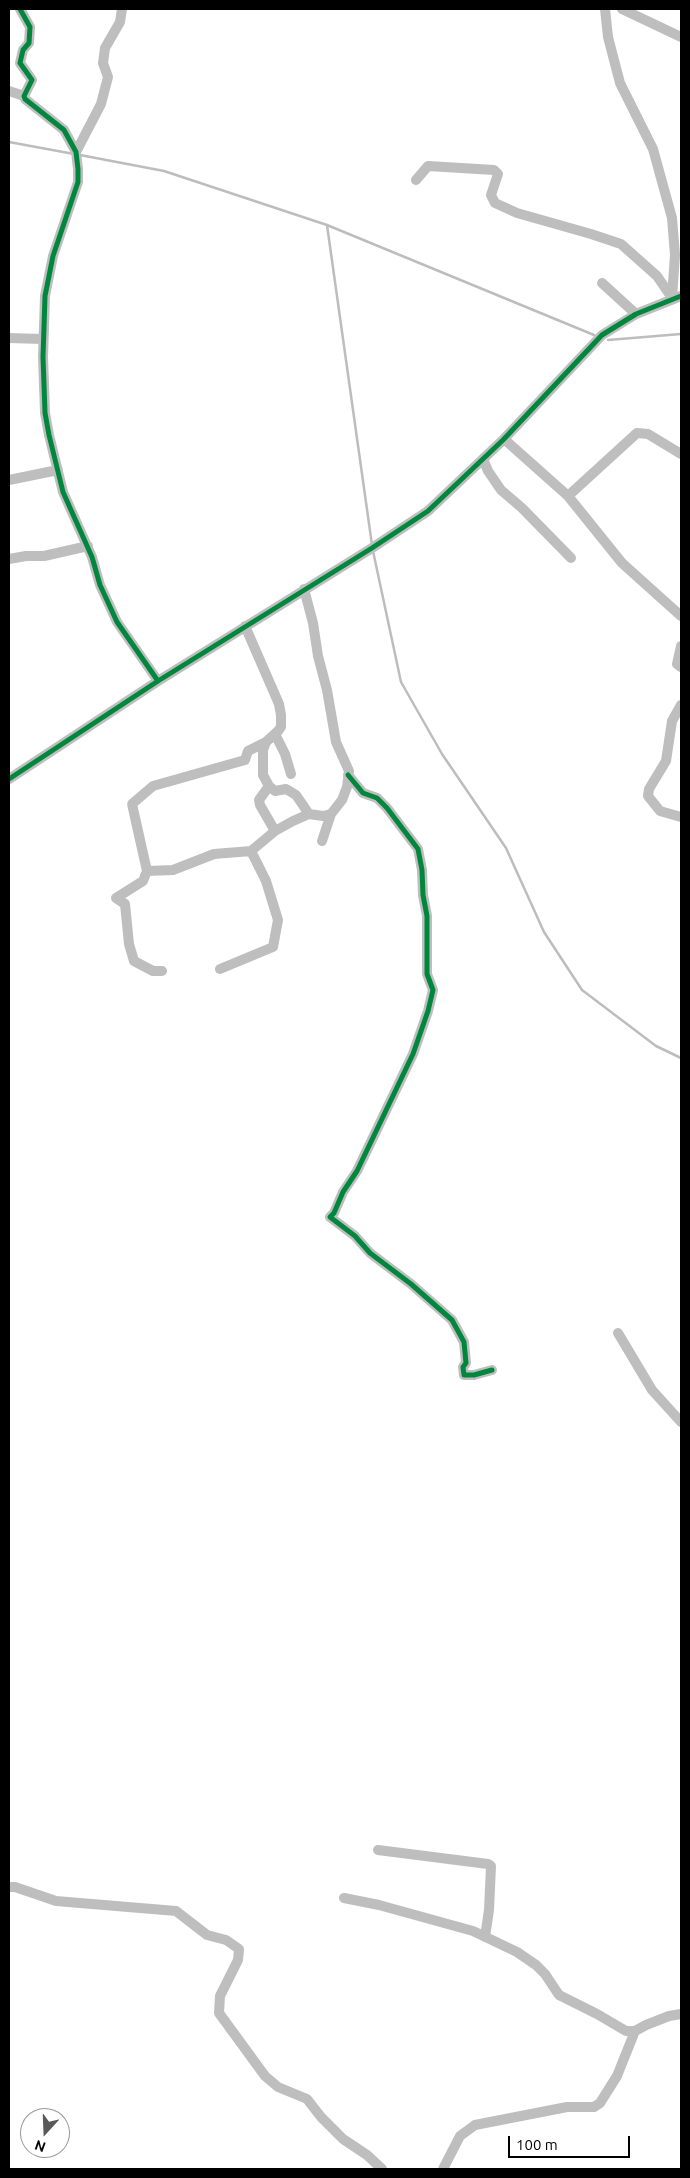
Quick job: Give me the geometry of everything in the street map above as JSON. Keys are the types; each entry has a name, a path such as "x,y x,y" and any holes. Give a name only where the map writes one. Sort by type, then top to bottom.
{"street":[{"path":"20,9 30,26 29,43 22,50 20,63 32,80 24,96"},
{"path":"76,152 101,104 108,77 103,63 105,48 120,22 122,9"},
{"path":"605,9 608,37 620,83 653,149 672,218 677,297"},
{"path":"622,9 681,37"},
{"path":"9,91 24,96 25,99 64,130 76,152 78,182 53,256 45,296 45,413 48,435 63,492 88,546 100,585 117,622 158,681"},
{"path":"416,180 428,166 494,170 498,174 491,195 495,203 517,213 621,244 657,276 677,297"},
{"path":"602,283 636,314"},
{"path":"9,779 158,681 428,511 504,439 602,335 636,314 677,297"},
{"path":"9,338 44,339"},
{"path":"568,496 637,433 648,434 681,454"},
{"path":"504,439 568,496 622,563 681,616"},
{"path":"483,459 488,471 501,490 522,508 571,558"},
{"path":"9,480 58,470"},
{"path":"9,559 26,556 44,556 88,546"},
{"path":"304,589 313,622 336,742 348,775 363,793 377,798 387,808 418,849 427,916 427,974 433,990 413,1054 357,1171 330,1217 355,1236 370,1253 411,1284 452,1320 464,1342 466,1363 463,1367 464,1375 474,1375 492,1370"},
{"path":"162,971 153,971 134,961 129,944 125,904 116,898 143,881 147,871 132,804 153,786 245,760 248,751 266,742 281,727 279,704 245,626"},
{"path":"681,646 677,664 681,667"},
{"path":"681,705 672,721 666,761 649,789 648,796 660,811 681,817"},
{"path":"275,734 285,754 291,774"},
{"path":"266,742 263,750 263,774 269,786 275,791 286,789 296,795 308,814"},
{"path":"322,841 331,814 342,800 348,787 348,775"},
{"path":"269,786 259,800 275,831"},
{"path":"147,871 173,870 214,854 251,851 275,831 308,814 323,816 331,814"},
{"path":"220,969 274,947 278,920 266,881 251,851"},
{"path":"618,1333 652,1390 681,1422"},
{"path":"378,1850 488,1864 491,1866 489,1910 485,1937"},
{"path":"9,1887 15,1887 56,1901 176,1911 208,1935 226,1940 239,1949 238,1960 220,1996 220,2013 265,2076 278,2087 307,2099 320,2117 343,2139 382,2169"},
{"path":"344,1898 379,1904 473,1931 517,1952 536,1965 545,1974 558,1995 626,2031 635,2031 661,2019 681,2014"},
{"path":"443,2169 460,2136 475,2125 567,2107 594,2106 600,2103 617,2076 635,2031"}],"waterway":[{"path":"9,142 74,154"},
{"path":"80,155 164,171 327,225 594,335"},
{"path":"327,225 372,545"},
{"path":"608,340 681,334"},
{"path":"373,551 401,682 442,754 506,848 544,932 582,990 656,1046 681,1058"}],"cycle path":[{"path":"20,9 30,27 29,43 23,50 20,63 32,80 24,96 25,99 64,130 76,152 78,169 78,182 53,256 45,296 43,357 45,413 49,435 63,492 92,557 100,585 117,622 158,681"},
{"path":"9,779 158,681 428,511 503,440 602,335 636,314 681,296"},
{"path":"348,775 363,793 377,798 387,808 418,849 427,916 427,974 433,990 413,1054 357,1171 330,1217 355,1236 370,1253 411,1284 452,1320 464,1342 466,1363 463,1367 464,1375 474,1375 492,1370"}]}
